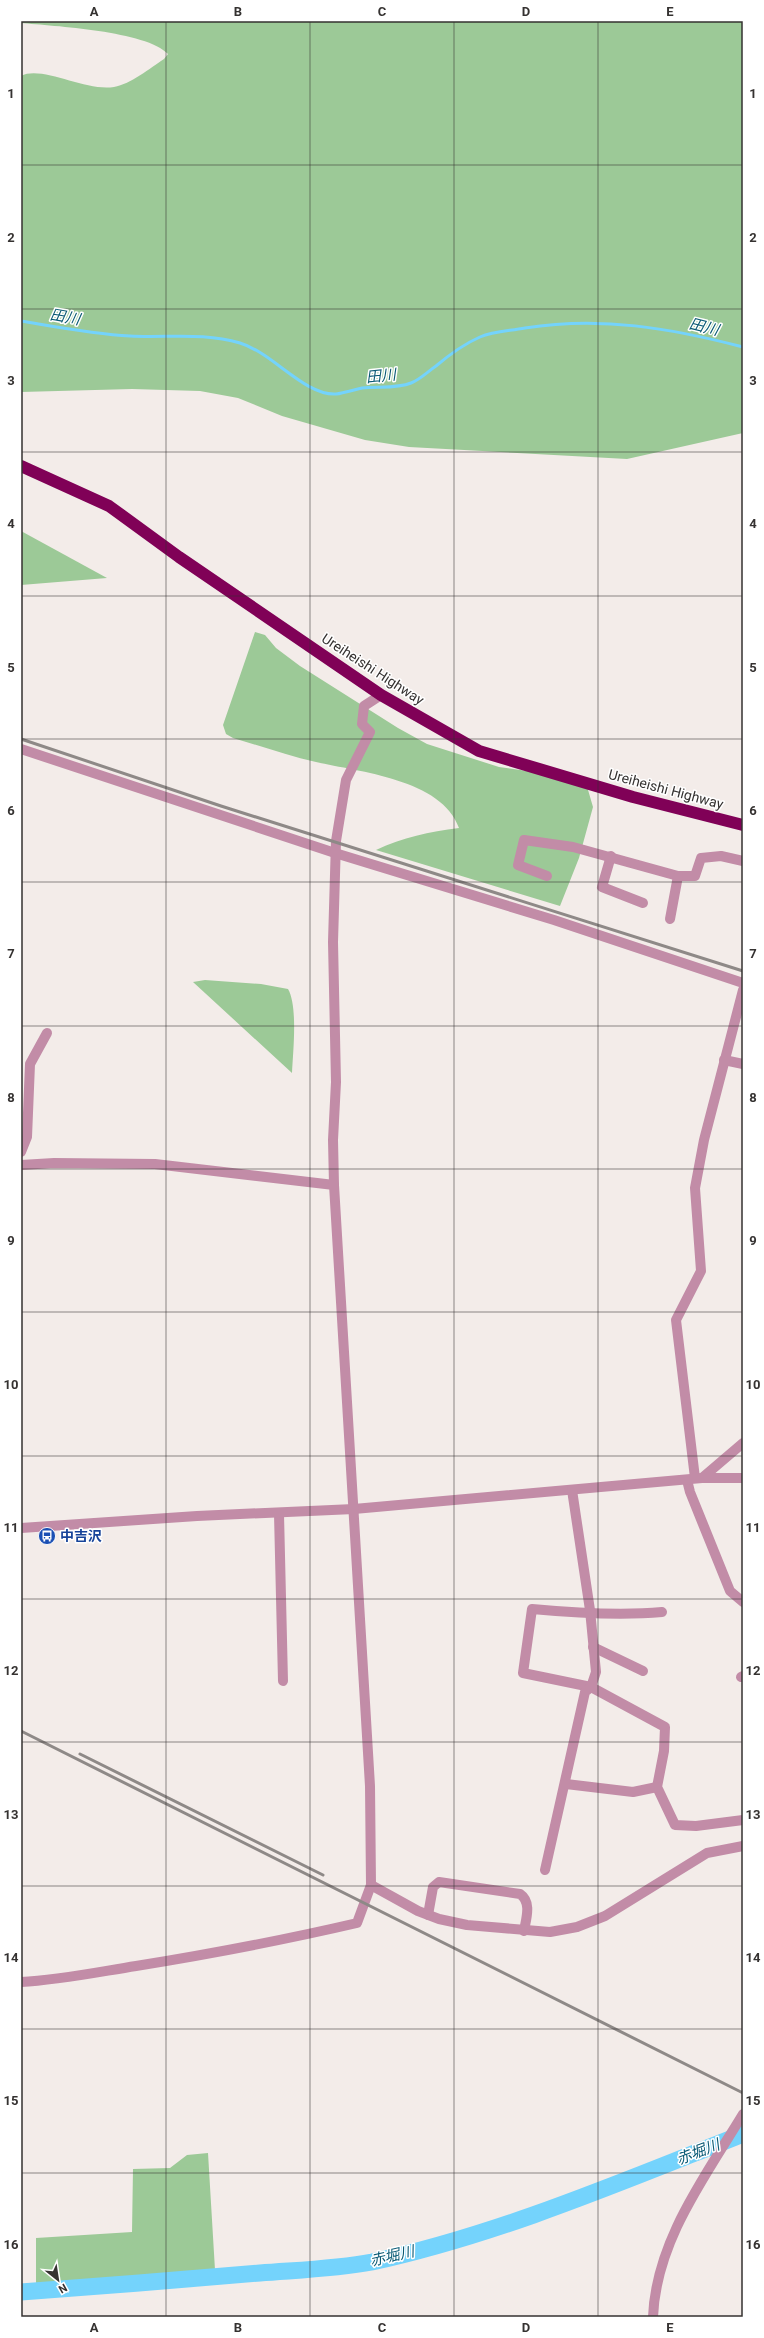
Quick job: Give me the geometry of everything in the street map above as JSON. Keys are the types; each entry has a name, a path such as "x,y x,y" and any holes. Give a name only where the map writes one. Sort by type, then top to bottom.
{"highway":[{"name":"Ureiheishi Highway","path":"21,466 109,506 179,557 381,695 479,751 633,797 743,824"}],"street":[{"path":"21,1982 60,1978 186,1958 288,1939 358,1923 372,1885 370,1786 334,1184 333,1140 336,1082 333,942 335,853 346,780 370,732 362,724 364,706 381,695"},
{"path":"21,748 335,853 554,920 743,983"},
{"path":"547,876 518,865 524,840 573,847 611,856 678,876 695,876 701,858 721,856 743,861"},
{"path":"611,856 602,887 643,903"},
{"path":"670,918 678,876"},
{"path":"743,990 704,1140 695,1188 701,1271 676,1320 695,1479 690,1492 730,1591 743,1602"},
{"path":"21,1152 27,1137 25,1064 47,1033"},
{"path":"724,1060 743,1064"},
{"path":"21,1165 54,1163 155,1164 334,1184"},
{"path":"695,1479 743,1443"},
{"path":"21,1528 197,1516 279,1514 354,1509 695,1479 743,1478"},
{"path":"545,1870 566,1784 585,1692 591,1687 596,1672 572,1490"},
{"path":"279,1514 283,1681"},
{"path":"662,1612 632,1615 624,1612 589,1614 532,1609 523,1673 591,1687 665,1727 664,1751 657,1787 675,1825 696,1826 743,1820"},
{"path":"593,1647 643,1671"},
{"path":"566,1784 633,1792 657,1787"},
{"path":"372,1885 428,1915 455,1924 524,1931 563,1930 592,1921 618,1909 707,1853 743,1846"},
{"path":"428,1915 433,1887 438,1882 520,1894 524,1897 527,1904 524,1931"},
{"path":"653,2317 657,2281 665,2252 683,2214 743,2114"}],"green space":[{"path":"21,21 743,21 743,433 627,459 409,447 365,440 282,416 238,398 200,391 132,389 21,392 21,76 40,74 91,86 103,88 114,87 127,83 164,59 168,54 157,46 121,35 76,28 21,23"},
{"path":"21,531 107,578 21,585"},
{"path":"255,632 265,635 276,648 300,666 398,728 427,744 499,767 555,775 586,783 593,807 579,858 560,906 376,850 386,845 416,836 459,828 450,812 436,798 418,788 376,774 295,757 233,738 226,734 223,725"},
{"path":"205,980 261,984 288,989 293,1006 294,1018 292,1073 193,982"},
{"path":"208,2153 215,2270 154,2277 36,2283 36,2238 132,2232 133,2169 170,2168 187,2155"}],"waterway":[{"name":"田川","path":"21,321 102,334 199,336 240,343 265,355 313,388 324,393 336,394 362,388 393,387 411,383 418,380 457,350 480,337 496,332 525,328 581,323 635,326 689,334 743,347"},
{"name":"赤堀川","path":"21,2292 316,2269 372,2262 467,2237 560,2206 743,2134"}],"railway":[{"path":"21,739 221,806 743,971"},
{"path":"21,1731 743,2093"},
{"path":"80,1754 323,1875"}],"place":[{"name":"中吉沢","path":"47,1536"}]}
